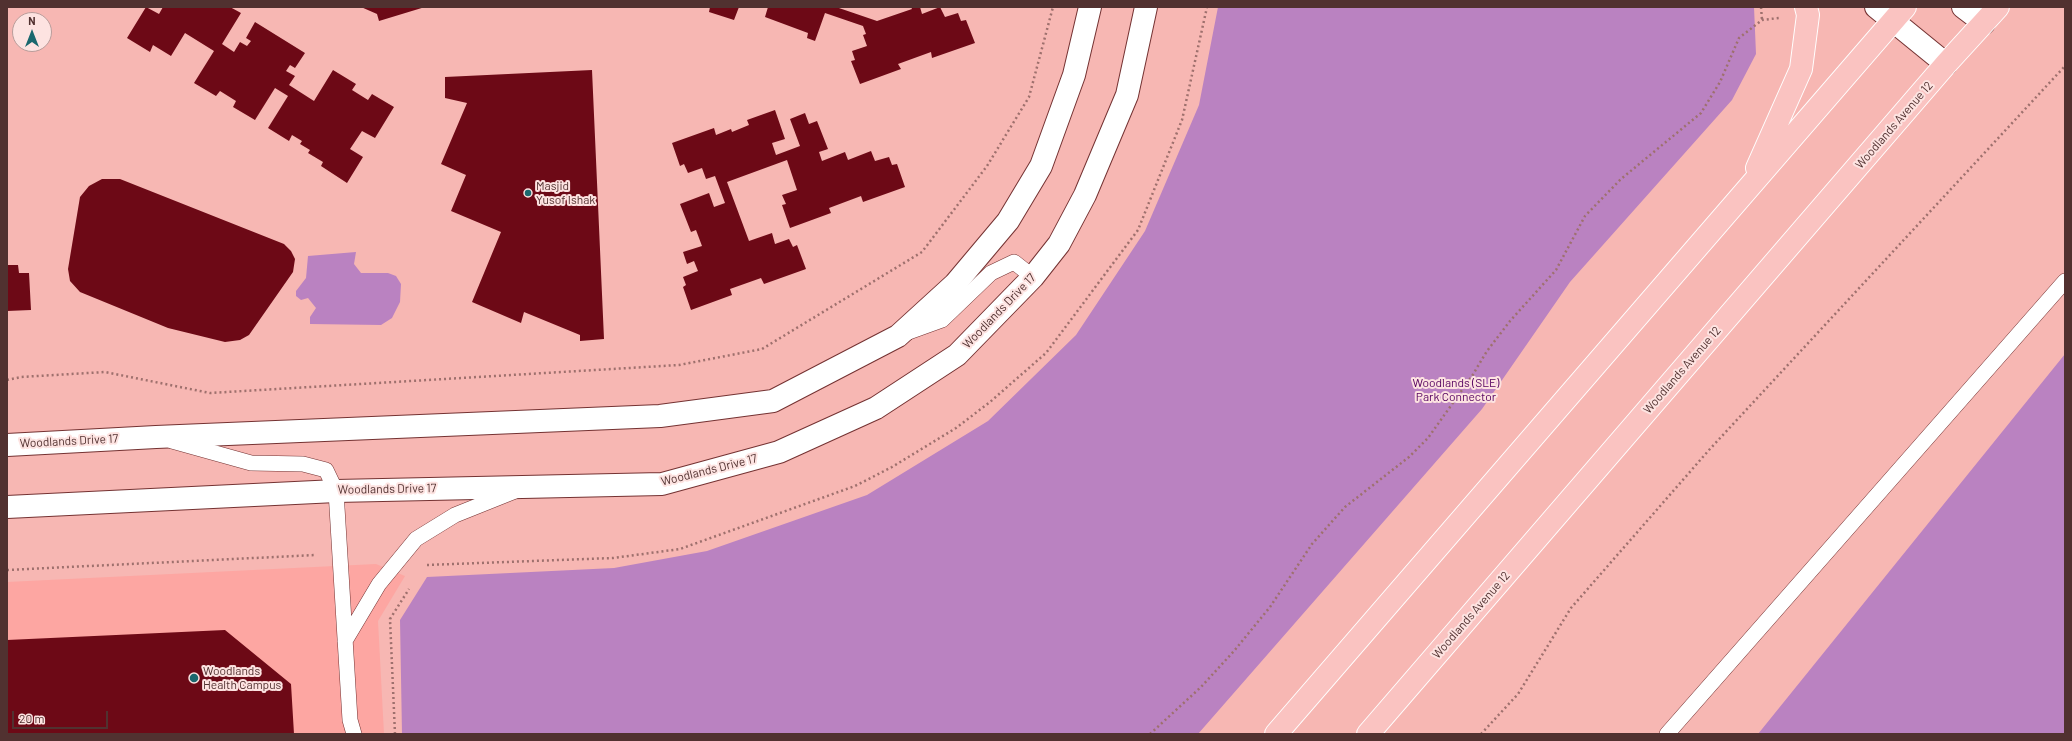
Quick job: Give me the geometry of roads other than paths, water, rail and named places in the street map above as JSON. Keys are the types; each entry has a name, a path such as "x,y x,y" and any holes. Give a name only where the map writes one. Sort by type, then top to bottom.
{"main road":[{"path":"1748,187 1801,69 1808,15 1806,7"},
{"path":"1276,734 1598,364 1748,187 1898,14"},
{"name":"Woodlands Avenue 12","path":"1368,734 1946,64 1991,15"}],"street":[{"name":"Woodlands Drive 17","path":"7,445 156,437 660,416 773,402 898,336 955,284 1008,221 1041,166 1074,75 1090,7"},
{"name":"Woodlands Drive 17","path":"7,507 336,490 662,484 779,452 876,408 957,354 1032,277 1059,244 1085,195 1127,95 1146,7"},
{"path":"1876,7 1898,14 1946,64"},
{"path":"1963,7 1991,15"}],"lane":[{"path":"898,336 942,320 991,274 1014,262 1032,277"},
{"path":"1667,734 2065,281"},
{"path":"156,437 250,463 303,464 326,470 336,490 345,642 352,727 342,734"},
{"path":"345,642 379,584 416,539 455,514 527,486"}],"place":[{"name":"Masjid Yusof Ishak","path":"528,193"},
{"name":"Woodlands Health Campus","path":"194,678"}],"park label":[{"name":"Woodlands (SLE) Park Connector","path":"1456,390"}]}
